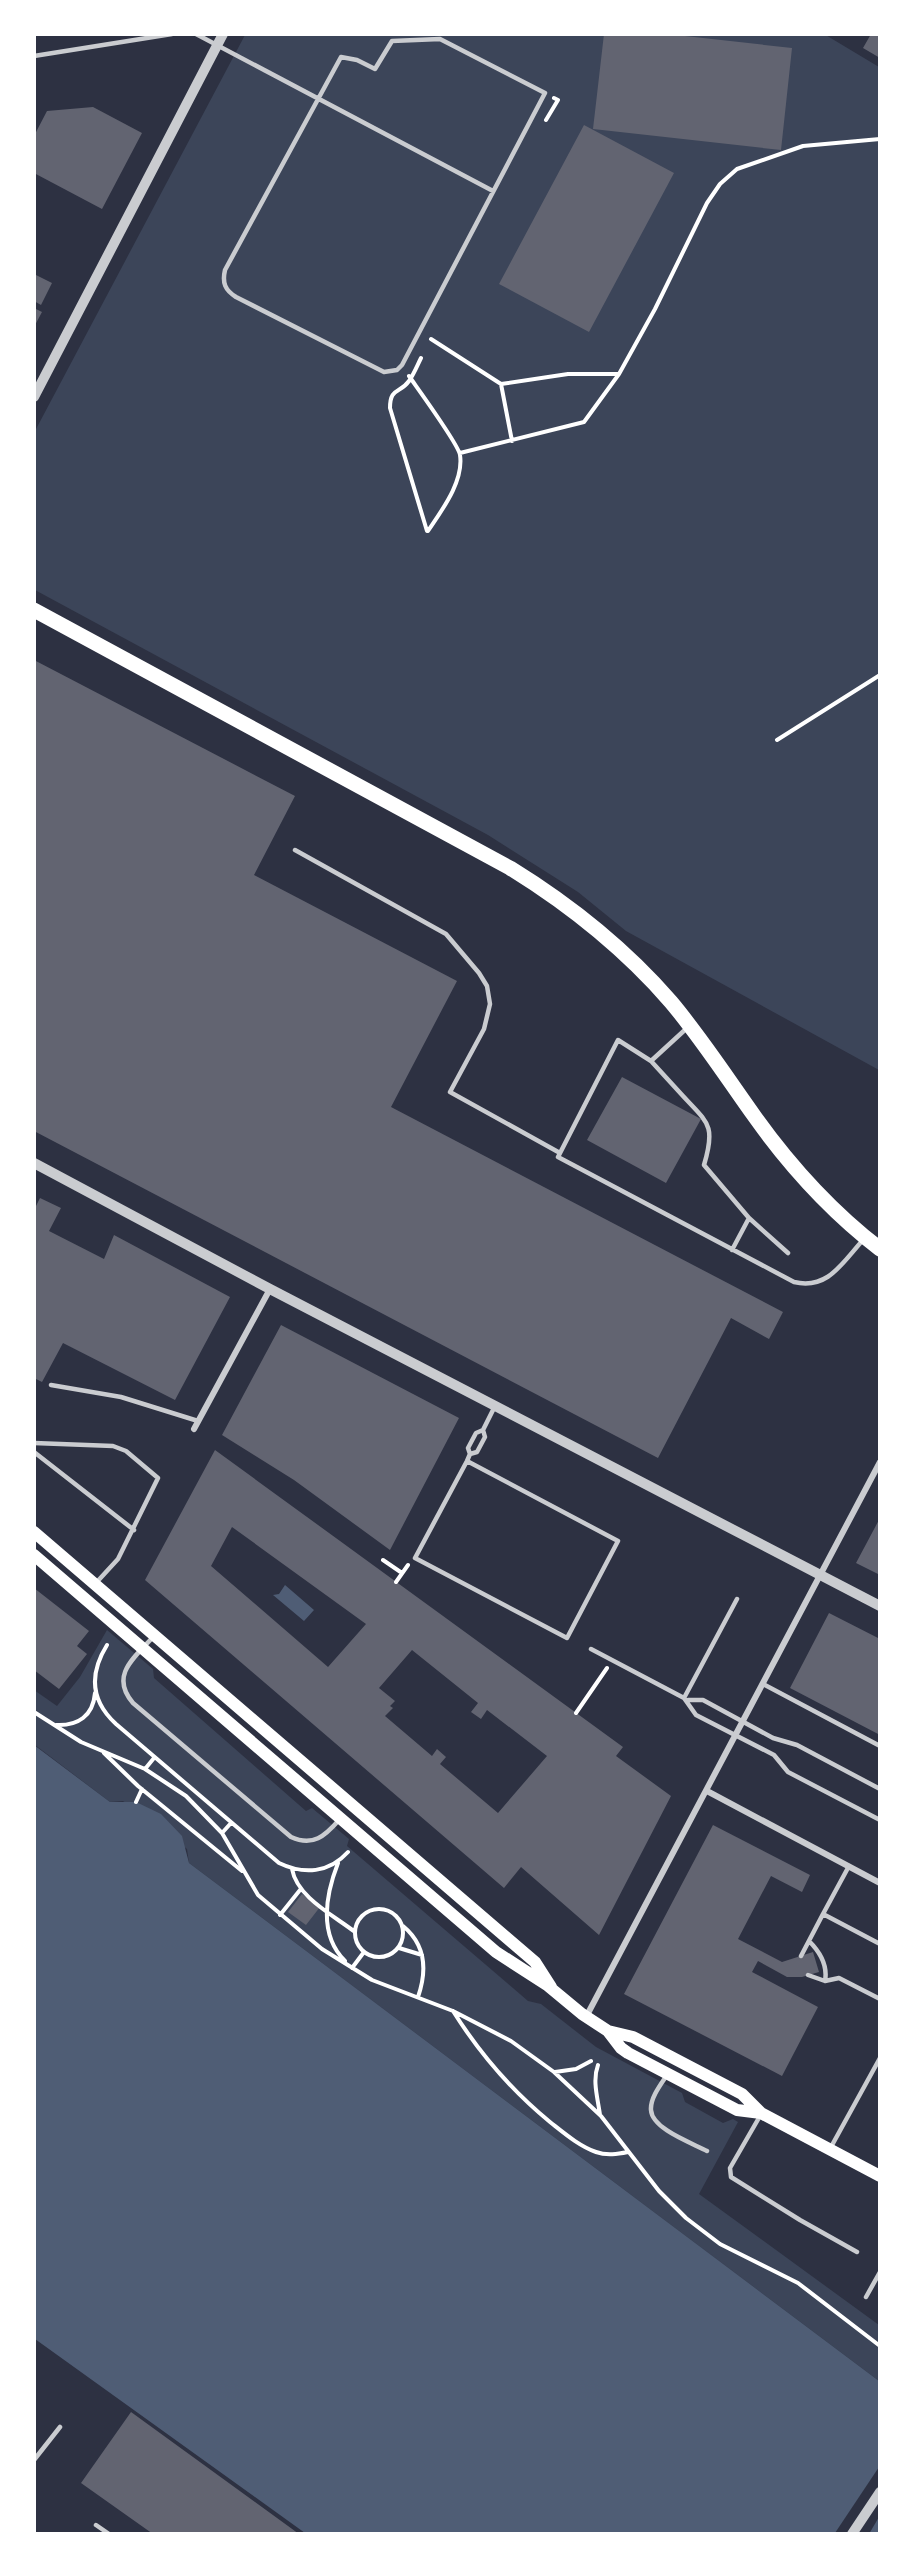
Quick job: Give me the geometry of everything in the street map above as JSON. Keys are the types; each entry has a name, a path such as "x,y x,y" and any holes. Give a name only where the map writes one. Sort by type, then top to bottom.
{"main road":[{"path":"34,610 510,868 565,904 608,939 651,981 690,1026 776,1145 814,1190 879,1250"},
{"path":"38,1536 538,1965 553,1990"},
{"path":"34,1555 496,1952 553,1990 586,2017 608,2031 624,2050 737,2110 761,2113"},
{"path":"426,1892 438,1879"},
{"path":"608,2031 633,2037 742,2094 761,2113 879,2176"}],"street":[{"path":"34,397 224,34"},
{"path":"34,1163 270,1289 879,1606"},
{"path":"194,1429 270,1289"},
{"path":"586,2017 879,1462"},
{"path":"707,1791 879,1883"},
{"path":"852,2534 879,2492"}],"lane":[{"path":"34,56 172,34"},
{"path":"196,34 493,191"},
{"path":"440,39 545,93 493,191 402,365 390,373 377,370 236,297 225,286 225,270 341,57 357,60 375,69 392,41 440,39"},
{"path":"294,850 446,934 469,958 487,986 490,1004 484,1029 450,1092 560,1153"},
{"path":"651,1061 690,1026"},
{"path":"788,1253 748,1218 705,1165 710,1147 709,1128 703,1114 651,1061 618,1040 558,1157 782,1277 806,1285 819,1283 830,1276 865,1238"},
{"path":"732,1250 748,1218"},
{"path":"51,1385 121,1397 198,1421"},
{"path":"467,1461 618,1541 567,1638 416,1558 467,1461 470,1454 468,1448 476,1433 483,1430 495,1406"},
{"path":"470,1454 477,1452 485,1437 483,1430"},
{"path":"34,1443 113,1446 126,1451 158,1478 118,1559 95,1584"},
{"path":"34,1452 134,1530"},
{"path":"686,1699 737,1599"},
{"path":"154,1636 129,1665 122,1680 126,1693 133,1703 291,1837 308,1842 317,1840 326,1834 340,1818"},
{"path":"591,1649 686,1699 703,1700 773,1737 797,1745 879,1789"},
{"path":"763,1684 879,1746"},
{"path":"686,1699 696,1715 774,1755 788,1772 879,1820"},
{"path":"801,1956 849,1866"},
{"path":"823,1914 879,1944"},
{"path":"809,1941 817,1949 827,1971 825,1981"},
{"path":"808,1975 825,1981 839,1977 879,1999"},
{"path":"830,2150 879,2058"},
{"path":"668,2074 652,2101 650,2110 654,2119 666,2130 707,2151"},
{"path":"761,2113 730,2168 731,2177 857,2252"},
{"path":"866,2297 879,2272"},
{"path":"34,2460 60,2427"},
{"path":"96,2524 110,2534"}],"path":[{"path":"460,453 584,423 619,374 655,309 707,203 720,184 737,169 803,147 879,139"},
{"path":"431,339 501,384 568,374 619,374"},
{"path":"402,365 411,378 460,453 460,475 439,516 427,531 390,408 390,399 395,391 407,384 411,378"},
{"path":"501,384 512,441"},
{"path":"777,740 879,675"},
{"path":"396,1582 416,1558"},
{"path":"383,1560 402,1573"},
{"path":"55,1725 67,1726 78,1723 88,1714 94,1704 98,1659 107,1645"},
{"path":"576,1713 612,1660"},
{"path":"95,1689 98,1703 105,1714 267,1854 292,1869 306,1872 323,1870 338,1863 348,1852"},
{"path":"34,1712 81,1742 145,1769 186,1796 222,1833 258,1895 280,1915 352,1968 372,1980 453,2011 511,2041 554,2072 601,2116 659,2191 686,2218 720,2244 798,2283 879,2346"},
{"path":"100,1750 142,1789 245,1873"},
{"path":"145,1769 154,1757"},
{"path":"136,1802 142,1789"},
{"path":"222,1833 231,1823"},
{"path":"338,1863 328,1892 326,1910 332,1941 339,1956 352,1968"},
{"path":"292,1869 294,1880 300,1890 355,1932"},
{"path":"280,1915 300,1890"},
{"path":"403,1925 404,1934 399,1948 393,1953 378,1957 364,1952 359,1946 355,1932 361,1916 376,1909 393,1912 419,1944 422,1955 423,1982 418,1997"},
{"path":"399,1948 422,1955"},
{"path":"352,1968 364,1952"},
{"path":"453,2011 498,2074 522,2099 559,2129 598,2153 628,2152"},
{"path":"554,2072 576,2069 591,2061"},
{"path":"598,2066 596,2085 601,2116"}],"shaded area":[{"path":"824,34 879,67 879,1070 626,931 578,892 488,835 35,590 35,431 245,35"},
{"path":"285,1585 314,1610 304,1621 273,1595 279,1594"},
{"path":"107,1630 153,1669 154,1678 306,1811 312,1808 349,1839 347,1846 528,2001 541,2004 596,2047 682,2093 685,2102 723,2123 733,2119 738,2122 699,2194 879,2325 879,2381 189,1863 187,1849 123,1801 110,1802 35,1745 34,1690 57,1706 80,1677"},
{"path":"34,1745 110,1802 136,1802 161,1814 182,1836 189,1863 879,2381 879,2533 305,2533 35,2339"}],"pier":[{"path":"879,2467 879,2517 869,2534 835,2533"}],"building":[{"path":"604,34 667,34 792,48 781,150 593,129"},
{"path":"871,34 880,34 880,58 863,48"},
{"path":"93,107 142,133 102,209 34,173 34,136 47,111"},
{"path":"584,125 674,173 589,332 499,284"},
{"path":"34,274 52,283 41,305 34,301"},
{"path":"34,308 42,312 34,327"},
{"path":"34,660 295,796 254,875 457,981 391,1107 783,1312 769,1339 731,1318 658,1458 34,1131"},
{"path":"622,1077 701,1119 666,1183 587,1140"},
{"path":"40,1198 61,1208 49,1231 104,1259 114,1235 230,1297 175,1400 63,1343 42,1382 34,1378 34,1210"},
{"path":"281,1325 459,1418 390,1550 294,1480 222,1435"},
{"path":"215,1450 623,1747 616,1756 671,1796 599,1935 521,1867 504,1888 145,1580","holes":["232,1527 366,1624 328,1667 211,1566","412,1650 478,1703 471,1712 481,1719 487,1710 547,1756 498,1813 440,1764 446,1757 437,1749 432,1756 385,1716 393,1708 390,1706 395,1701 379,1688"]},
{"path":"880,1518 880,1575 856,1563"},
{"path":"34,1588 89,1631 77,1646 87,1654 59,1689 34,1670"},
{"path":"829,1613 880,1639 880,1735 790,1688"},
{"path":"713,1825 810,1875 802,1892 771,1876 738,1939 782,1962 813,1952 819,1972 802,1977 787,1977 758,1961 752,1972 818,2007 782,2076 624,1994"},
{"path":"302,1894 320,1907 306,1925 288,1912"},
{"path":"131,2412 299,2534 153,2534 81,2483"}]}
